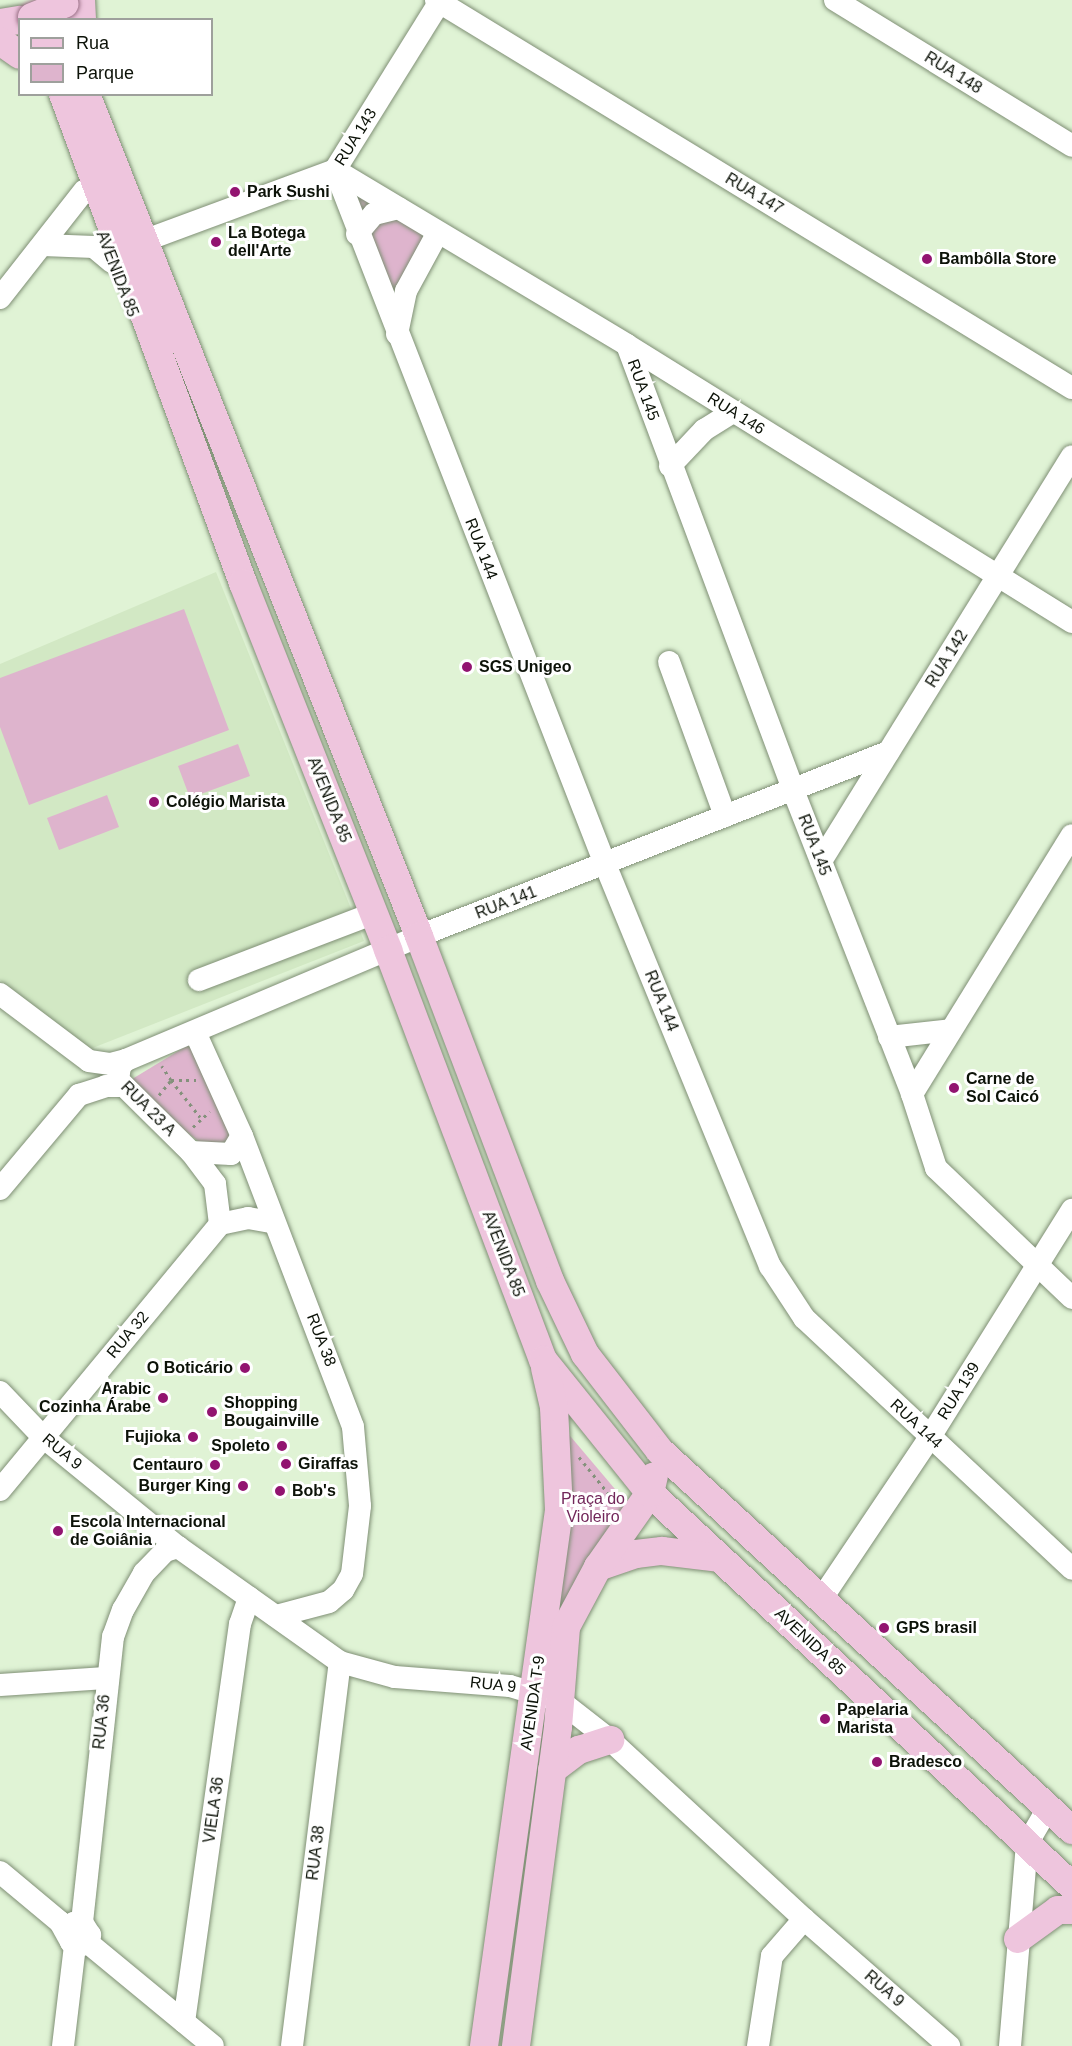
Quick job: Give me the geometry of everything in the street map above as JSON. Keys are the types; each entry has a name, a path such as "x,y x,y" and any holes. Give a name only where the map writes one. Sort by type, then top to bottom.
{"main road":[{"name":"AVENIDA 85","path":"47,96 174,424 194,450"},
{"name":"AVENIDA 85","path":"64,96 194,450 374,913 543,1360 650,1493 1072,1886"},
{"name":"AVENIDA 85","path":"87,96 419,936 550,1281 585,1354 660,1451 1072,1830"},
{"name":"AVENIDA 85","path":"104,96 154,237 217,398 225,445"},
{"name":"AVENIDA T-9","path":"516,2046 552,1770 547,1696 559,1510 554,1407 543,1360"},
{"name":"AVENIDA T-9","path":"484,2046 547,1696 566,1627 598,1567 650,1493 660,1451"},
{"path":"598,1567 636,1554 662,1551 719,1558"},
{"path":"552,1770 579,1750 610,1740"},
{"path":"1018,1940 1058,1910 1072,1910"}],"street":[{"name":"RUA 148","path":"835,0 1072,146"},
{"name":"RUA 143","path":"154,237 335,170 439,1"},
{"name":"RUA 147","path":"439,1 1072,388"},
{"name":"RUA 146","path":"335,170 437,234 627,345 1072,622"},
{"name":"RUA 144","path":"335,170 357,234 605,864 770,1266 804,1318 1072,1569"},
{"path":"0,298 84,191"},
{"path":"357,234 374,214 398,208"},
{"path":"397,334 406,291 437,234"},
{"path":"43,245 94,247 112,262"},
{"name":"RUA 145","path":"627,345 670,466 793,790 912,1094 936,1168 1072,1298"},
{"path":"670,466 696,437 733,412"},
{"name":"RUA 142","path":"821,861 1072,456"},
{"path":"669,662 725,816"},
{"name":"RUA 141","path":"126,1060 419,936 888,752"},
{"path":"912,1094 1072,835"},
{"path":"199,980 374,913"},
{"name":"RUA 23 A","path":"0,994 79,1055 111,1064 126,1060"},
{"path":"890,1037 951,1030"},
{"name":"RUA 38","path":"195,1032 242,1136 353,1427 360,1506 352,1574 344,1590 310,1610 276,1616"},
{"path":"79,1055 79,1095"},
{"name":"RUA 23 A","path":"126,1060 118,1073 122,1086 191,1152 215,1184 220,1224"},
{"path":"0,1189 79,1095 106,1086 122,1086"},
{"path":"191,1152 231,1154 242,1136"},
{"name":"RUA 139","path":"822,1598 930,1437 1072,1210"},
{"path":"220,1224 248,1218 275,1223"},
{"name":"RUA 32","path":"0,1490 220,1224"},
{"name":"RUA 9","path":"0,1392 43,1437 177,1547 340,1662 395,1677 547,1696 610,1740 804,1919 950,2046"},
{"name":"RUA 36","path":"63,2046 79,1936 106,1678 113,1637 129,1598 154,1562 165,1551 177,1547"},
{"name":"VIELA 36","path":"184,2022 240,1624 249,1598"},
{"name":"RUA 38","path":"291,2045 340,1662"},
{"path":"0,1685 106,1678"},
{"path":"1010,2046 1027,1844 1048,1808"},
{"path":"0,1872 213,2046"},
{"path":"758,2046 772,1956 804,1919"}],"path":[{"path":"160,1062 200,1117"},
{"path":"152,1102 171,1080 198,1080"},
{"path":"184,1125 192,1131 200,1117 207,1112 220,1112"},
{"path":"575,1452 618,1506"}],"shaded area":[{"name":"Colégio Marista","path":"216,572 364,941 85,1051 0,980 0,664"}],"green space":[{"path":"335,170 437,234 397,334"},
{"path":"184,609 229,730 29,805 0,727 0,678"},
{"path":"238,744 250,776 190,798 178,766"},
{"path":"107,795 119,827 59,850 47,818"},
{"path":"193,1042 234,1141 206,1147 124,1084"},
{"name":"Praça do Violeiro","path":"560,1424 631,1508 556,1659"}],"place":[{"name":"Park Sushi","path":"235,192"},
{"name":"La Botega dell'Arte","path":"216,242"},
{"name":"Bambôlla Store","path":"927,259"},
{"name":"SGS Unigeo","path":"467,667"},
{"name":"Colégio Marista","path":"154,802"},
{"name":"Carne de Sol Caicó","path":"954,1088"},
{"name":"O Boticário","path":"245,1368"},
{"name":"Arabic Cozinha Árabe","path":"163,1398"},
{"name":"Shopping Bougainville","path":"212,1412"},
{"name":"Fujioka","path":"193,1437"},
{"name":"Spoleto","path":"282,1446"},
{"name":"Giraffas","path":"286,1464"},
{"name":"Centauro","path":"215,1465"},
{"name":"Burger King","path":"243,1486"},
{"name":"Bob's","path":"280,1491"},
{"name":"Escola Internacional de Goiânia","path":"58,1531"},
{"name":"GPS brasil","path":"884,1628"},
{"name":"Papelaria Marista","path":"825,1719"},
{"name":"Bradesco","path":"877,1762"}]}
